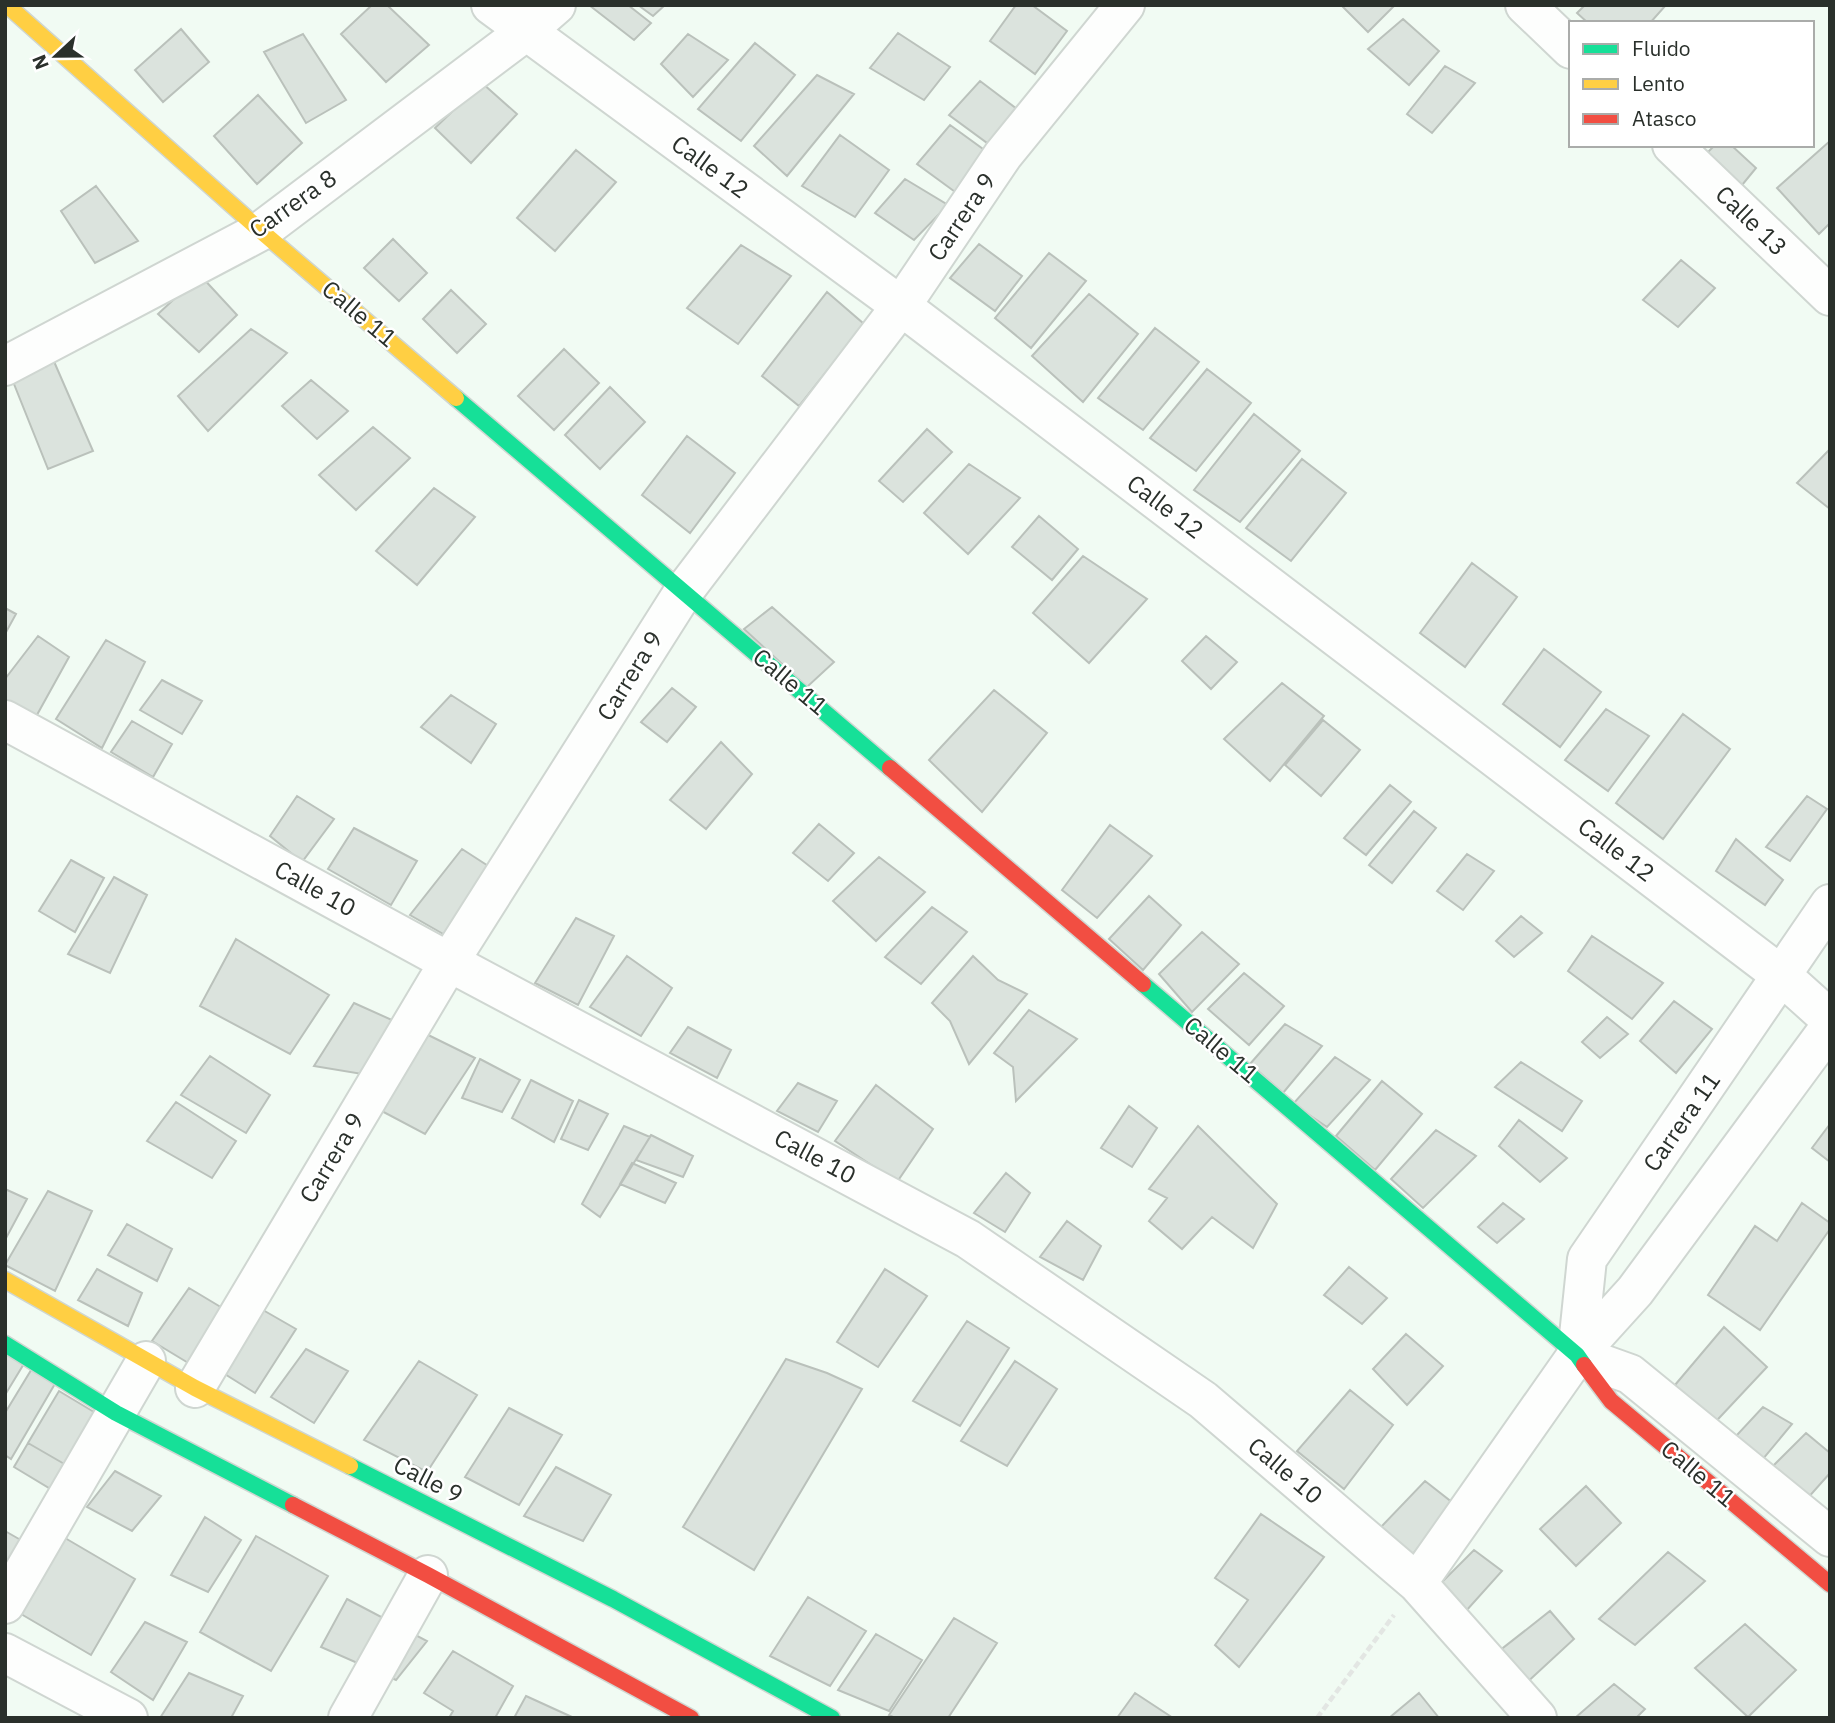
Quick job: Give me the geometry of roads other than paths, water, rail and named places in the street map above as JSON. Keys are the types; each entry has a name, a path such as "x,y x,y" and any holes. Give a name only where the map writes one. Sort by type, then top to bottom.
{"street":[{"name":"Calle 11","path":"7,5 261,230 1577,1354 1611,1401 1830,1584"},
{"name":"Calle 12","path":"491,5 901,306 1782,976 1830,1019"},
{"name":"Carrera 8","path":"5,366 261,230 525,32 556,5"},
{"name":"Carrera 9","path":"195,1388 449,962 684,591 901,306 1003,156 1125,5"},
{"path":"1525,5 1569,47"},
{"name":"Calle 13","path":"1674,147 1830,296"},
{"name":"Calle 10","path":"5,720 449,962 968,1239 1203,1401 1417,1583 1537,1718"},
{"name":"Carrera 11","path":"1577,1354 1587,1259 1830,904"},
{"name":"Carrera 11","path":"1417,1583 1577,1354 1635,1291 1830,1027"},
{"name":"Calle 9","path":"5,1280 195,1388 613,1599 832,1718"},
{"path":"5,1345 116,1413 428,1574 691,1718"},
{"name":"Calle 11","path":"1577,1354 1630,1374 1830,1536"},
{"path":"5,1604 146,1361"},
{"path":"348,1718 428,1574"},
{"path":"5,1653 128,1718"}]}
